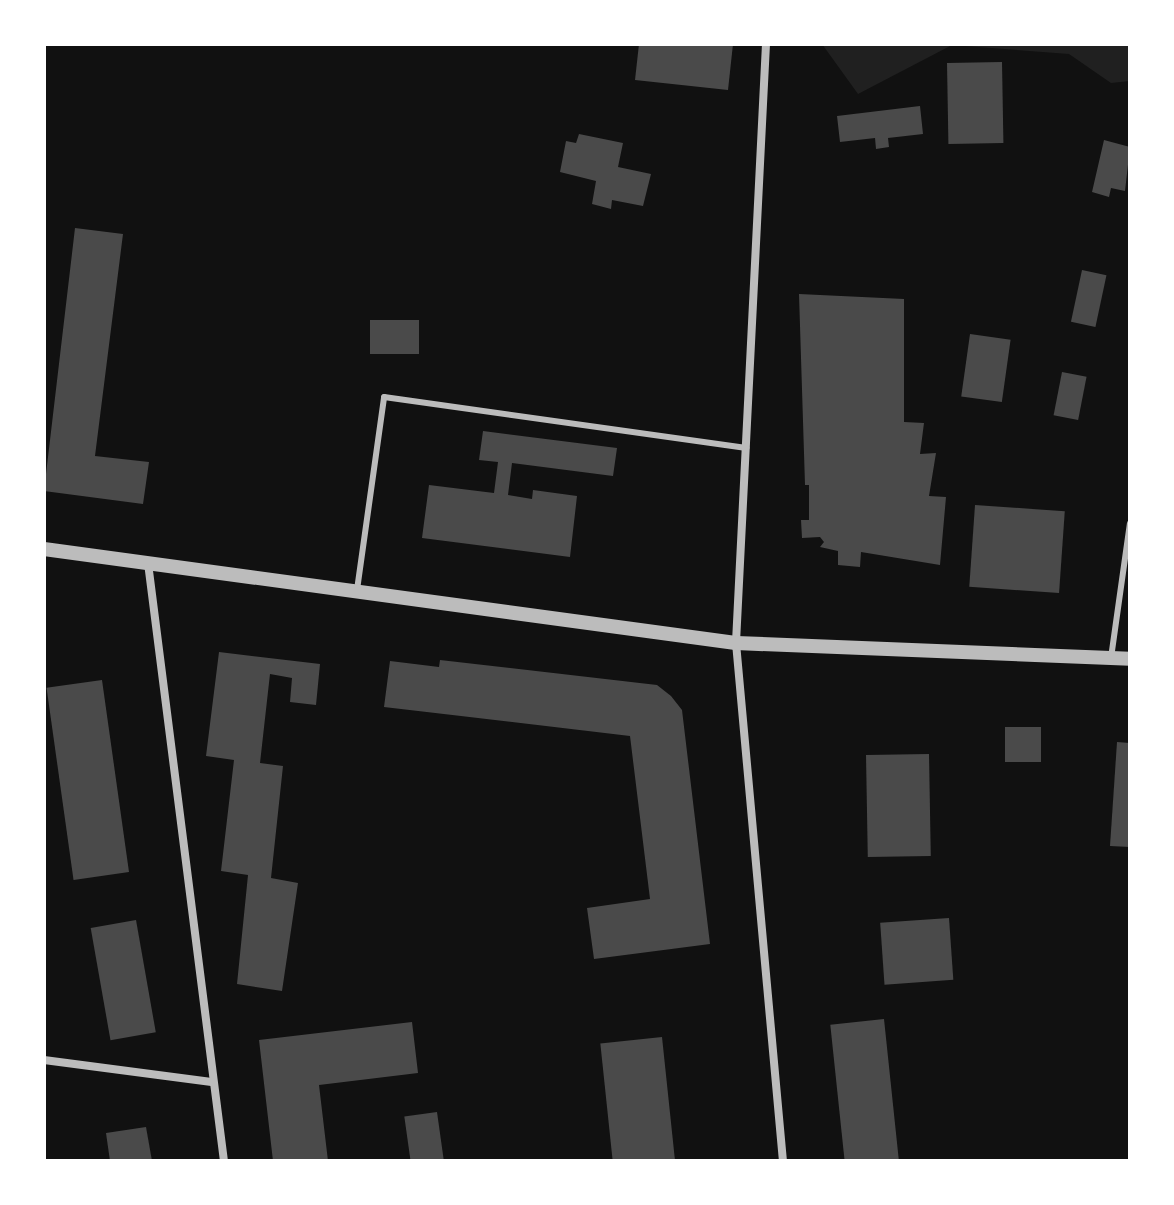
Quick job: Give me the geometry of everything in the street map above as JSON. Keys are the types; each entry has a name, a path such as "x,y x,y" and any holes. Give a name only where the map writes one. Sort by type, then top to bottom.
{"street":[{"path":"766,44 736,643 783,1161"},
{"path":"44,549 736,643 1130,659"},
{"path":"148,562 224,1161"},
{"path":"44,1060 212,1082"}],"lane":[{"path":"357,591 384,397 746,448"},
{"path":"1111,658 1130,523"}],"shaded area":[{"path":"822,44 1130,44 1130,81 1111,83 1069,54 952,45 858,94"}],"building":[{"path":"639,44 733,44 728,90 635,80"},
{"path":"1002,62 1003,143 948,144 947,63"},
{"path":"920,106 923,134 888,138 889,147 876,149 875,138 840,142 837,116"},
{"path":"579,134 623,143 618,167 651,174 643,206 612,200 611,209 592,204 596,181 560,172 566,141 576,143"},
{"path":"1104,140 1130,147 1125,191 1111,188 1109,197 1092,192"},
{"path":"75,228 123,234 95,456 149,462 143,504 44,491"},
{"path":"1082,270 1106,275 1095,327 1071,322"},
{"path":"799,294 904,299 904,422 924,423 920,454 936,453 929,496 946,497 940,565 861,552 860,567 838,565 838,551 820,547 824,542 820,537 802,538 801,520 809,520 809,485 805,485"},
{"path":"370,320 419,320 419,354 370,354"},
{"path":"970,334 1011,340 1002,402 961,396"},
{"path":"1062,372 1087,377 1078,420 1054,415"},
{"path":"483,431 617,448 613,476 512,463 508,495 532,499 533,490 577,496 570,557 422,538 429,485 494,493 498,462 479,460"},
{"path":"975,505 1065,511 1059,593 969,587"},
{"path":"219,652 320,664 316,705 290,702 292,678 270,674 260,763 283,766 271,878 298,883 282,991 237,984 248,875 221,871 234,760 206,756"},
{"path":"440,660 657,685 671,696 682,710 710,944 594,959 587,908 650,899 630,736 384,707 390,661 439,667"},
{"path":"102,680 129,872 74,880 47,688"},
{"path":"1005,727 1041,727 1041,762 1005,762"},
{"path":"1117,742 1130,743 1130,847 1110,846"},
{"path":"929,754 931,856 868,857 866,755"},
{"path":"949,918 953,980 884,985 880,923"},
{"path":"136,920 156,1032 110,1040 91,928"},
{"path":"884,1019 899,1161 845,1161 830,1025"},
{"path":"412,1022 418,1073 319,1085 328,1161 273,1161 259,1040"},
{"path":"662,1037 675,1161 613,1161 600,1043"},
{"path":"437,1112 444,1161 411,1161 404,1117"},
{"path":"146,1127 152,1161 110,1161 106,1133"}]}
